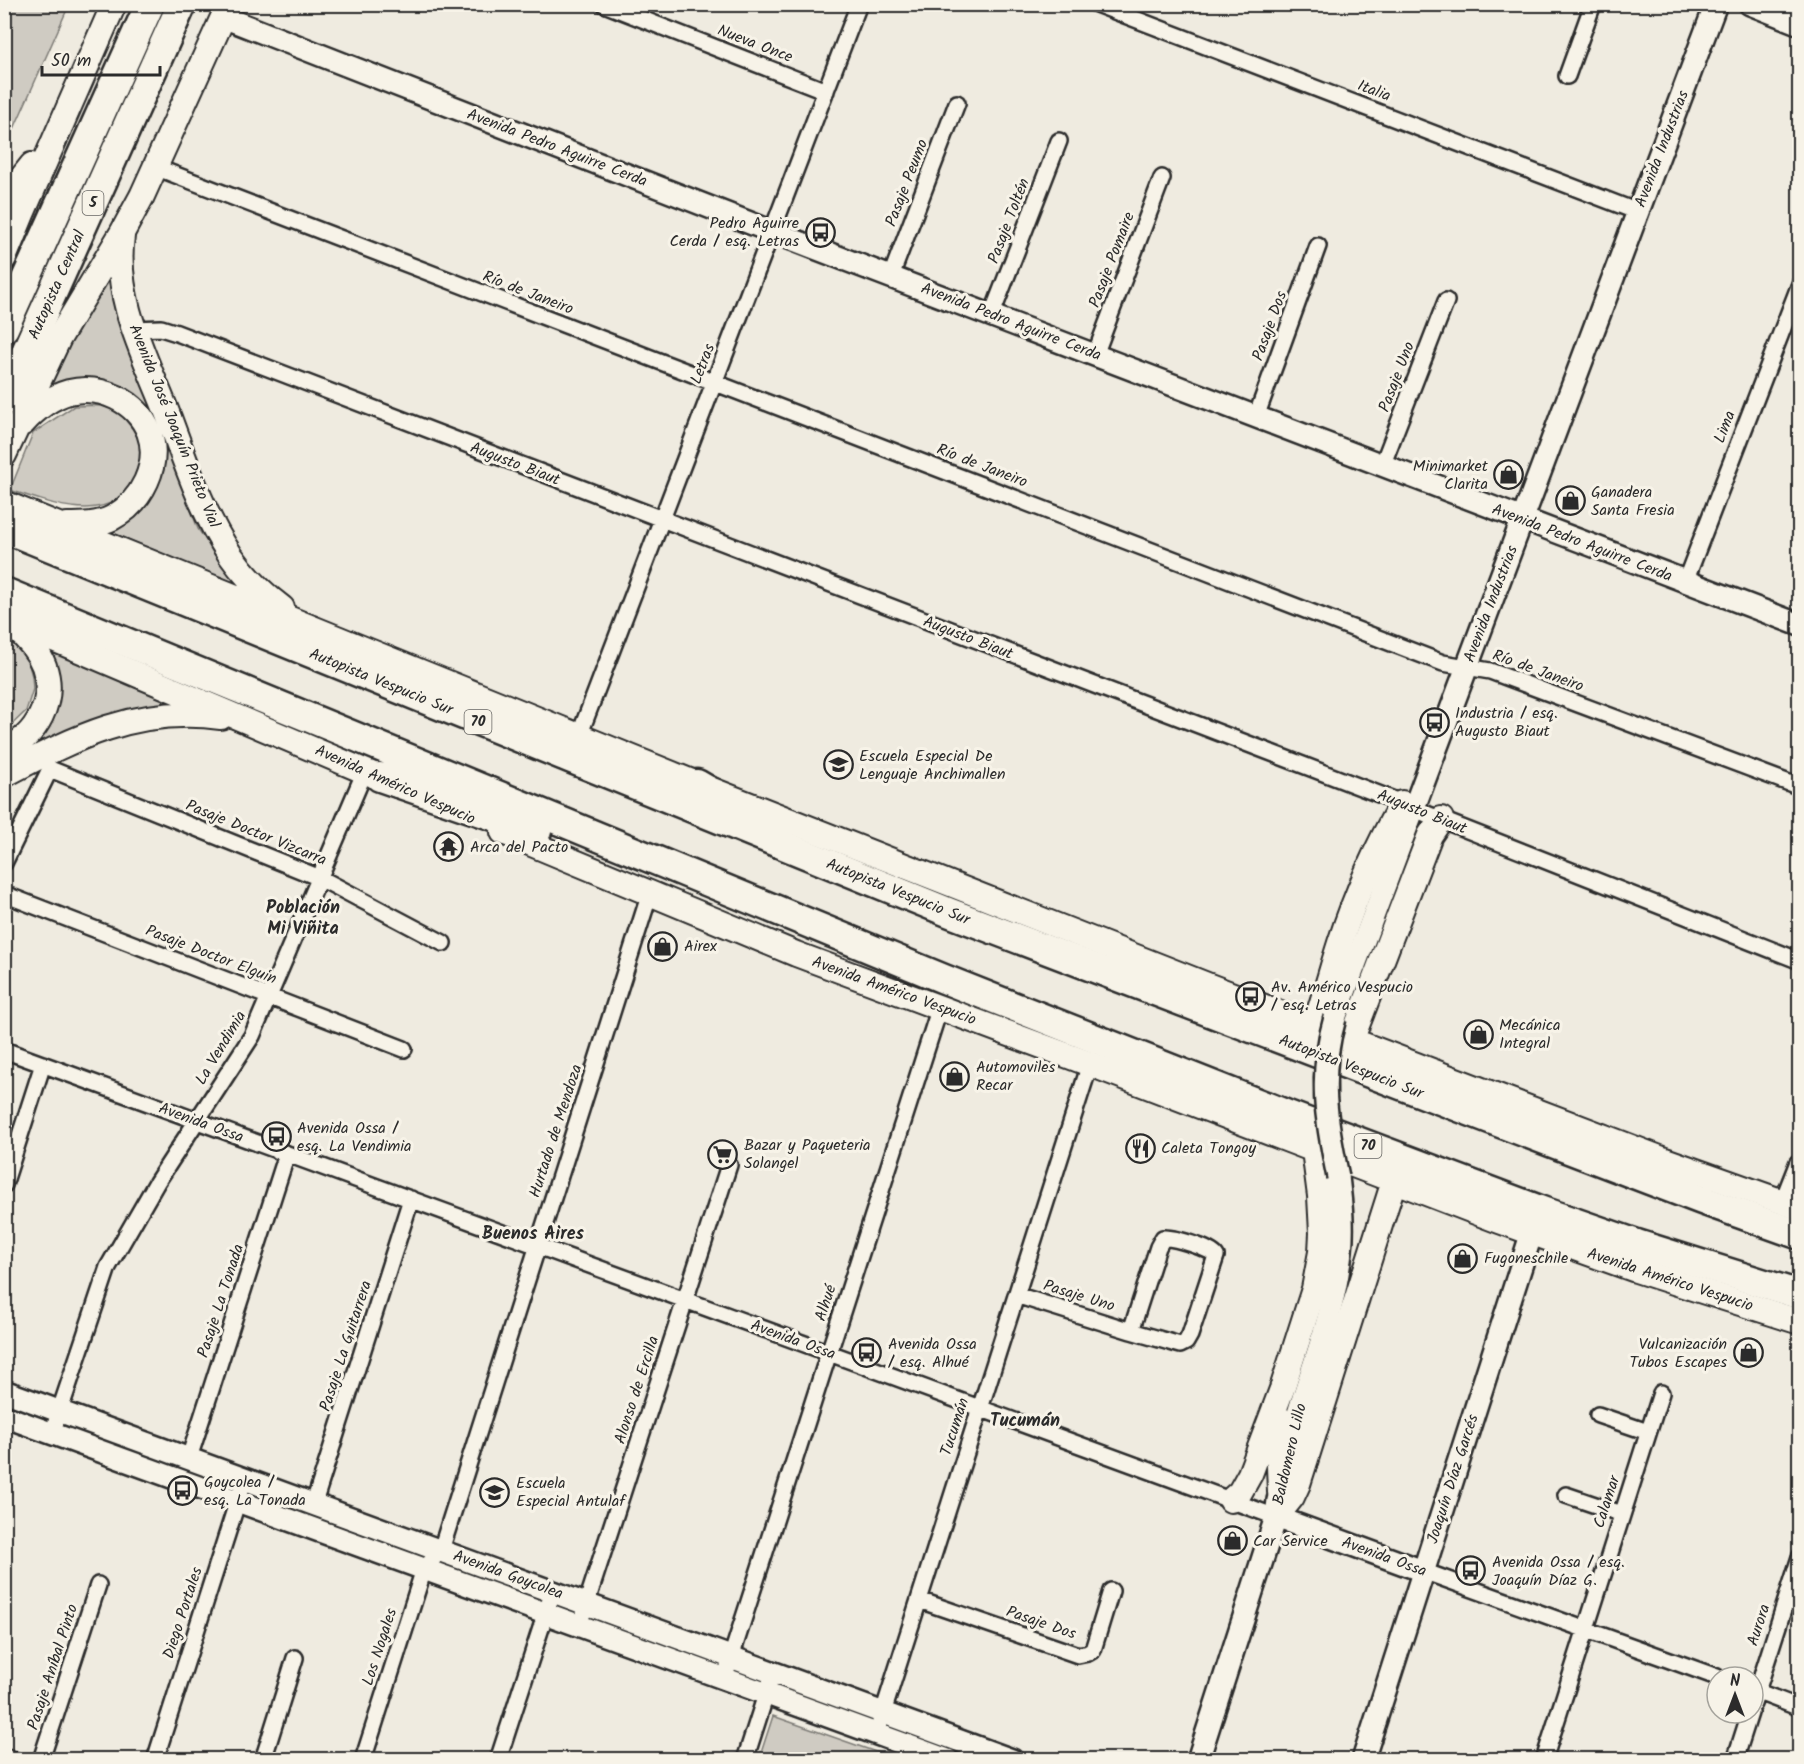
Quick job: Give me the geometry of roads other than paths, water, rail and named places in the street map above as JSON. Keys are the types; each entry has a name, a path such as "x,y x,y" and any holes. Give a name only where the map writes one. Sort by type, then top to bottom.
{"highway":[{"name":"Autopista Central","path":"4,328 150,4"},
{"name":"Autopista Central","path":"4,401 182,4"},
{"name":"Autopista Vespucio Sur","path":"4,528 948,912 1800,1235"},
{"name":"70","path":"4,592 1082,1034 1463,1182 1637,1244 1800,1295"},
{"path":"372,774 612,856 726,889"},
{"path":"697,784 760,820 850,862 948,912"}],"main road":[{"path":"4,258 114,4"},
{"name":"Avenida José Joaquín Prieto Vial","path":"9,446 59,338 123,233 226,11"},
{"path":"4,200 26,174 63,118"},
{"name":"Avenida José Joaquín Prieto Vial","path":"123,233 120,258 122,283 134,329 196,488 216,531 231,556 249,579 300,622"},
{"path":"9,446 30,416 41,407 61,395 78,390 98,392 120,399 130,406 144,423 152,443 152,464 138,496 110,519 94,523 62,525"},
{"path":"4,503 697,784 1324,1022 1351,1041 1792,1206"},
{"path":"4,619 24,635 39,657 47,678 48,689 44,710 33,729 17,744 4,750"},
{"name":"Avenida Américo Vespucio","path":"4,619 372,774 465,816 796,954 1532,1232 1636,1270 1800,1322"},
{"path":"4,775 78,738 128,721 194,715 228,718 254,724"},
{"path":"1324,1022 1341,940 1376,849 1408,806"},
{"path":"1351,1041 1430,835 1441,819"},
{"path":"1231,1500 1240,1492 1250,1474 1311,1298 1321,1252 1322,1214 1314,1150"},
{"path":"1276,1517 1292,1497 1298,1484 1394,1181"},
{"path":"1280,1492 1277,1416 1281,1389"}],"street":[{"name":"Nueva Once","path":"604,4 826,92"},
{"name":"Letras","path":"579,736 859,4"},
{"name":"Italia","path":"1096,4 1638,212"},
{"path":"1567,75 1593,4"},
{"name":"Avenida Industrias","path":"1408,806 1467,667 1716,4"},
{"path":"1750,4 1800,24"},
{"name":"Avenida Pedro Aguirre Cerda","path":"226,11 773,232 1800,625"},
{"name":"Pasaje Peumo","path":"891,276 957,103"},
{"name":"Pasaje Toltén","path":"992,314 1059,141"},
{"name":"Río de Janeiro","path":"155,167 1443,663 1490,671 1800,788"},
{"name":"Pasaje Pomaire","path":"1095,355 1162,178"},
{"name":"Pasaje Dos","path":"1256,417 1318,246"},
{"name":"Lima","path":"1685,582 1800,284"},
{"name":"Pasaje Uno","path":"1382,466 1446,301"},
{"name":"Augusto Biaut","path":"134,329 169,330 1408,806 1800,961"},
{"name":"Pasaje Doctor Vizcarra","path":"4,863 50,769 320,878 443,943"},
{"name":"La Vendimia","path":"52,1434 108,1267 151,1191 247,1044 270,997 320,878 372,774"},
{"name":"Hurtado de Mendoza","path":"441,1550 650,893"},
{"name":"Pasaje Doctor Elguin","path":"4,894 404,1049"},
{"name":"Alhué","path":"725,1678 940,1007"},
{"name":"Baldomero Lillo","path":"1197,1760 1276,1517 1292,1434 1331,1307 1338,1273 1342,1222 1338,1178 1327,1123 1325,1099 1327,1055 1324,1022"},
{"name":"Avenida Ossa","path":"4,1050 1585,1631 1705,1673"},
{"path":"4,1185 43,1064"},
{"name":"Tucumán","path":"876,1733 1090,1064"},
{"name":"Pasaje La Tonada","path":"189,1458 287,1154"},
{"name":"Alonso de Ercilla","path":"579,1625 729,1165"},
{"path":"1792,1206 1800,1165"},
{"name":"Pasaje La Guitarrera","path":"314,1503 411,1200"},
{"name":"Joaquín Díaz Garcés","path":"1363,1760 1532,1232"},
{"name":"Pasaje Uno","path":"1016,1295 1131,1331 1176,1344 1186,1342 1212,1271 1215,1254 1171,1238 1161,1239 1131,1331"},
{"name":"Avenida Goycolea","path":"4,1391 1012,1760"},
{"name":"Calamar","path":"1544,1760 1661,1393"},
{"path":"1598,1415 1648,1432"},
{"name":"Avenida Goycolea","path":"4,1416 948,1760"},
{"name":"Diego Portales","path":"155,1760 245,1478"},
{"path":"1566,1495 1622,1514"},
{"name":"Los Nogales","path":"363,1760 424,1569 441,1550"},
{"name":"Aurora","path":"1765,1668 1794,1596 1800,1557"},
{"name":"Pasaje Aníbal Pinto","path":"41,1760 98,1585"},
{"path":"498,1760 553,1591"},
{"name":"Pasaje Dos","path":"919,1600 1078,1654 1093,1650 1111,1591"},
{"path":"263,1760 295,1658"},
{"path":"745,1760 773,1672"},
{"path":"1765,1698 1800,1707"},
{"path":"1735,1760 1746,1725"},
{"path":"4,1756 13,1760"}],"place":[{"name":"Pedro Aguirre Cerda / esq. Letras","path":"820,232"},
{"name":"Minimarket Clarita","path":"1509,475"},
{"name":"Ganadera Santa Fresia","path":"1570,501"},
{"name":"Industria / esq. Augusto Biaut","path":"1434,722"},
{"name":"Escuela Especial De Lenguaje Anchimallen","path":"838,765"},
{"name":"Arca del Pacto","path":"449,847"},
{"name":"Airex","path":"663,946"},
{"name":"Av. Américo Vespucio / esq. Letras","path":"1250,996"},
{"name":"Mecánica Integral","path":"1478,1034"},
{"name":"Automoviles Recar","path":"955,1076"},
{"name":"Avenida Ossa / esq. La Vendimia","path":"276,1137"},
{"name":"Caleta Tongoy","path":"1140,1148"},
{"name":"Bazar y Paqueteria Solangel","path":"723,1154"},
{"name":"Fugoneschile","path":"1463,1258"},
{"name":"Avenida Ossa / esq. Alhué","path":"867,1353"},
{"name":"Vulcanización Tubos Escapes","path":"1748,1353"},
{"name":"Goycolea / esq. La Tonada","path":"183,1491"},
{"name":"Escuela Especial Antulaf","path":"495,1492"},
{"name":"Car Service","path":"1232,1541"},
{"name":"Avenida Ossa / esq. Joaquín Díaz G.","path":"1471,1571"}],"district":[{"name":"Población Mi Viñita","path":"303,918"},
{"name":"Buenos Aires","path":"533,1234"},
{"name":"Tucumán","path":"1025,1421"}]}
